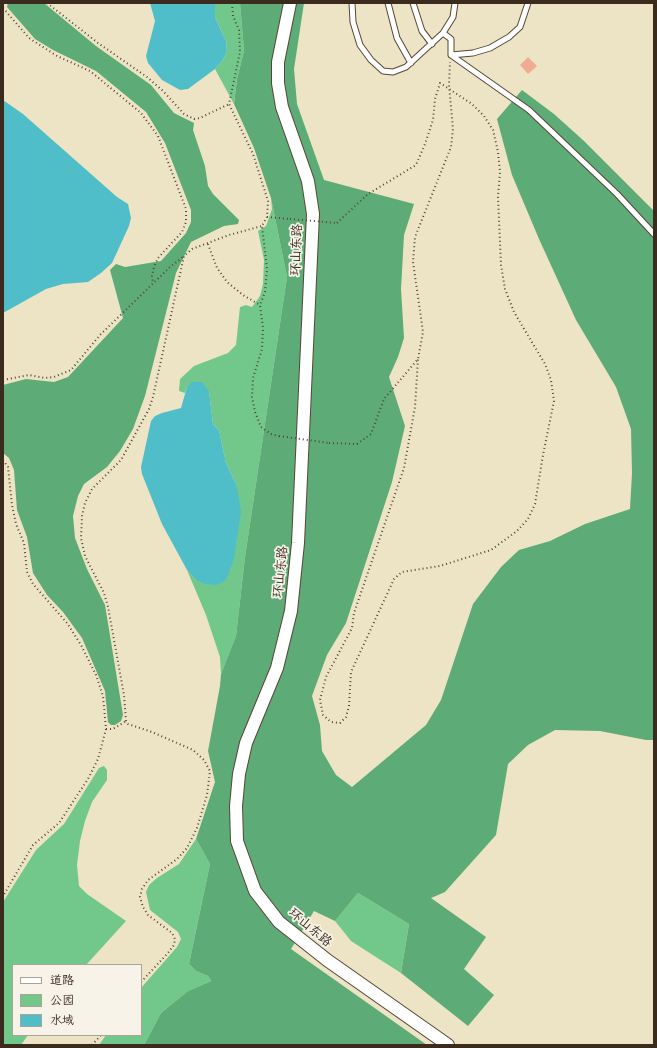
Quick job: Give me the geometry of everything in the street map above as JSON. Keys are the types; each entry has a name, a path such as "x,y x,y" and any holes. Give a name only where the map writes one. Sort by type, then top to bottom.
{"street":[{"name":"环山东路","path":"290,3 278,62 278,83 282,107 308,181 313,214 298,544 291,611 277,668 246,743 239,774 236,806 237,840 255,891 279,922 327,960 448,1045"}],"lane":[{"path":"352,3 353,22 360,45 371,60 383,71 394,72 406,67 443,33 453,17 455,3"},
{"path":"388,3 397,38 411,63"},
{"path":"413,3 422,31 432,44"},
{"path":"451,55 473,53 490,48 509,37 520,27 528,3"},
{"path":"443,33 451,39 451,55"},
{"path":"451,55 530,110 617,194 654,234"}],"path":[{"path":"47,3 98,43 147,77 163,91 184,114 194,118 200,118 229,104"},
{"path":"232,3 233,16 239,30 240,52 229,104 253,154 268,201 267,217 262,226 267,269 265,292 260,305 263,328 262,349 253,378 252,397 255,412 262,427 271,434 279,436 329,443 356,444 371,434 384,399 418,359"},
{"path":"3,8 29,38 58,56 90,72 142,113 158,136 186,209 186,222 182,232 158,258 152,276 153,283"},
{"path":"267,217 337,223 368,194 416,165 433,120 435,99 440,83 449,89 472,104 484,116 493,130 500,172 498,197 501,265 505,289 514,312 545,364 551,380 554,401 535,504 528,520 517,531 491,550 440,566 402,572 394,579 351,672 349,706 346,718 340,723 331,722 323,715 320,700 326,677 352,628 354,613 404,468 415,407 418,359 422,332 413,262 415,237 451,147 453,129 449,89 451,55"},
{"path":"3,380 28,375 49,377 70,370 100,335 153,283 192,249 208,244 229,234 262,226"},
{"path":"208,244 217,268 227,282 243,295 260,305"},
{"path":"142,981 171,949 175,939 172,933 148,915 143,907 140,897 142,889 148,880 177,860 187,848 196,828 207,795 210,771 204,760 193,750 152,732 128,724 126,721 124,695 108,607 104,593 85,556 81,538 82,516 85,503 92,489 121,460 149,408 153,397 184,256"},
{"path":"3,460 8,467 16,524 24,543 27,572 36,590 67,623 81,645 96,675 103,696 106,729 98,759 88,779 59,823 33,845 3,896"},
{"path":"106,729 113,729 126,721"},
{"path":"92,1045 100,1036"}],"green space":[{"path":"8,3 44,3 96,46 151,85 174,113 194,123 193,130 205,166 208,186 213,194 239,220 238,224 224,226 191,242 176,273 145,396 133,429 120,451 107,467 84,484 78,496 73,516 75,538 87,569 105,605 123,715 121,721 115,725 111,725 108,722 105,691 82,638 63,612 47,595 33,573 27,537 17,510 14,470 9,458 3,453 3,385 26,379 54,382 68,377 123,318 110,270 116,264 125,267 161,261 186,233 191,222 191,210 165,143 146,112 96,71 53,50 35,39 7,7"},
{"path":"215,3 240,3 244,51 237,79 234,104 215,69 223,60 227,51 226,41 215,17"},
{"path":"240,3 304,3 294,69 297,104 324,180 414,204 404,235 401,289 404,338 398,357 389,377 405,426 392,482 346,623 327,655 312,696 320,725 322,751 336,775 352,787 426,725 441,700 473,604 501,567 519,550 550,541 585,524 630,509 632,473 631,429 616,387 576,320 539,239 512,175 497,119 522,90 554,114 584,141 654,211 654,740 646,740 600,731 555,730 528,745 508,764 496,835 445,892 431,898 486,937 464,969 494,995 468,1026 401,973 409,924 358,893 335,921 314,911 291,949 427,1045 144,1045 161,1013 188,991 211,981 208,976 196,971 189,964 210,864 196,839 215,782 208,751 221,674 236,636 245,557 287,277 271,198 254,148 234,104 237,79 244,51"},
{"path":"271,198 287,277 245,557 236,636 221,674 220,657 206,615 187,570 196,580 230,570 237,539 236,484 226,463 219,430 213,424 209,391 187,387 185,393 179,391 180,379 194,366 228,353 236,345 240,307 246,305 252,307 260,296 263,284 264,260 258,231 266,226 272,209"},
{"path":"104,766 107,770 107,780 92,802 85,821 80,841 77,865 79,886 87,894 126,921 87,964 12,964 12,1036 27,1036 21,1045 3,1045 3,902 36,850 64,824 99,768"},
{"path":"196,839 210,864 189,964 196,971 208,976 211,981 188,991 161,1013 144,1045 99,1045 105,1036 142,1036 142,987 177,947 181,939 178,932 150,910 146,892 149,885 157,878 179,864"},
{"path":"358,893 409,924 401,973 351,941 335,921"}],"water":[{"path":"150,3 215,3 215,17 226,41 227,51 223,60 215,69 188,89 180,90 162,80 148,63 146,56 155,21"},
{"path":"3,100 23,114 117,197 128,204 131,218 129,226 112,263 101,273 88,282 63,284 46,289 3,313"},
{"path":"192,382 202,382 209,391 213,424 219,430 226,463 236,484 241,512 234,559 227,578 223,582 216,585 205,584 196,580 187,570 162,524 142,474 141,467 151,421 155,416 181,408 187,387"}],"building":[{"path":"528,57 537,66 528,74 520,65"}]}
